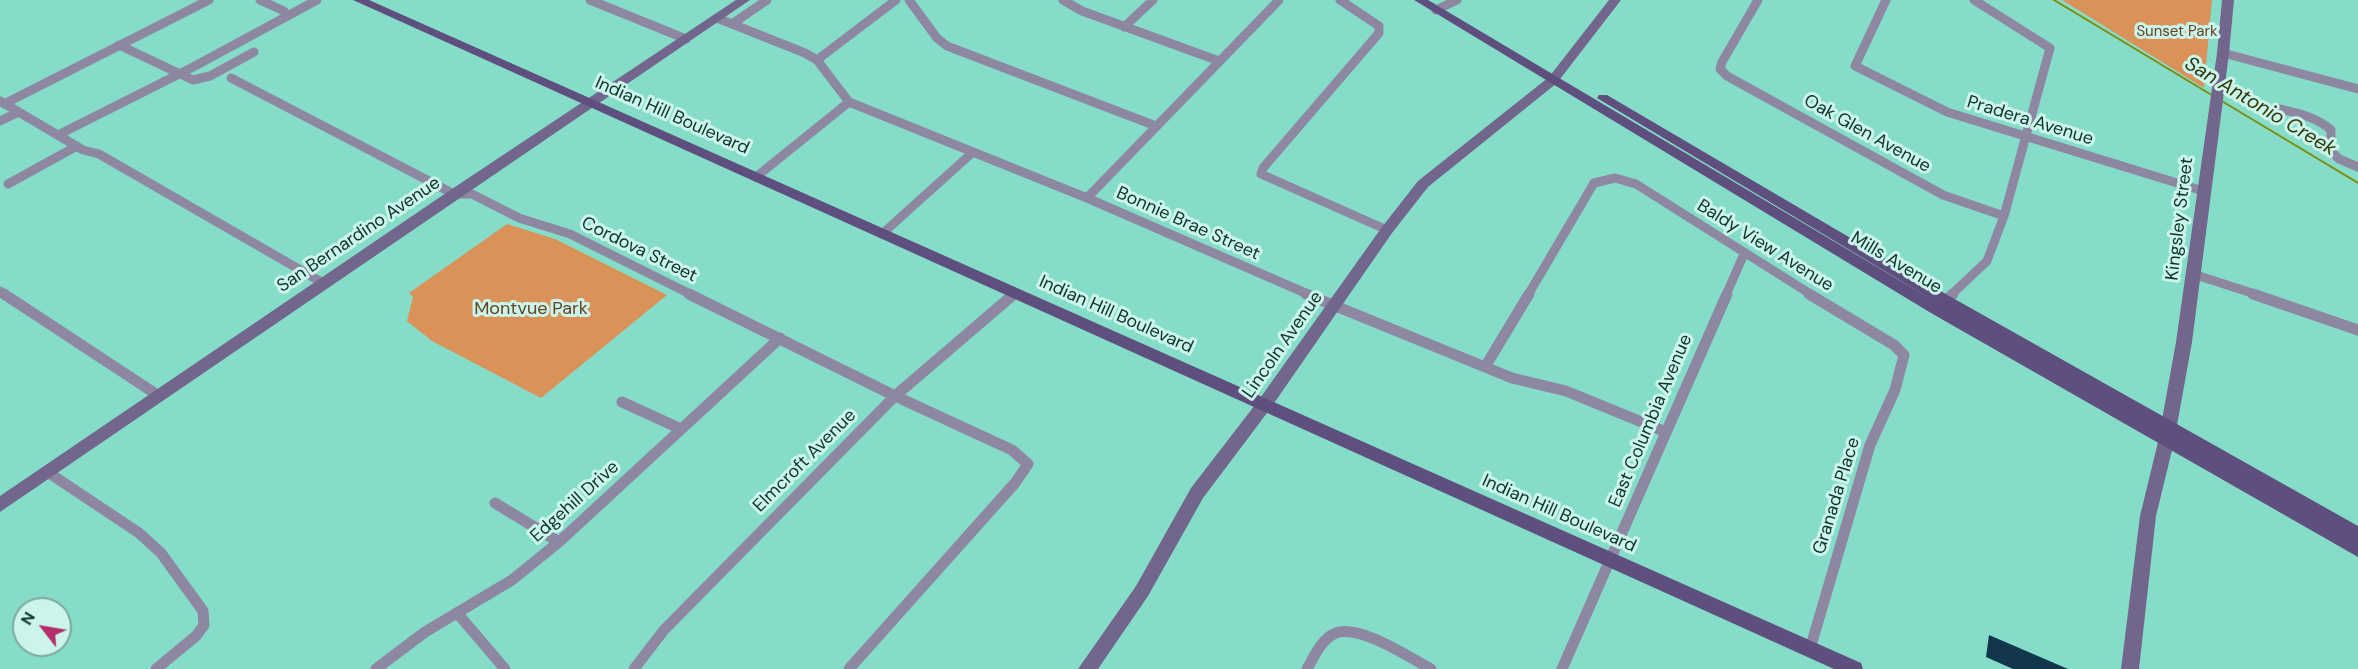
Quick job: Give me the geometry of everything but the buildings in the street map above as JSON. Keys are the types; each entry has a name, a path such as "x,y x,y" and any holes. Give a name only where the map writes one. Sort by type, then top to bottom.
{"main road":[{"name":"Indian Hill Boulevard","path":"359,0 1854,669"},
{"name":"San Bernardino Avenue","path":"0,506 323,283 744,0"},
{"name":"Mills Avenue","path":"1420,0 1444,4 1556,76 1941,305 2167,435 2358,550"},
{"name":"Lincoln Avenue","path":"1087,669 1142,591 1197,493 1264,405 1387,230 1423,184 1556,76 1615,0"},
{"name":"Kingsley Street","path":"2130,669 2148,516 2167,435 2184,342 2223,53 2228,0"},
{"name":"Mills Avenue","path":"2167,435 2358,534"}],"street":[{"path":"2,103 209,0"},
{"path":"260,0 284,11"},
{"path":"182,72 185,66 304,0"},
{"path":"58,135 317,0"},
{"path":"591,0 686,39"},
{"path":"732,24 767,0"},
{"path":"817,60 896,0"},
{"path":"909,0 937,38 947,46 1156,126"},
{"path":"1063,0 1082,11 1220,61"},
{"path":"1124,27 1153,0"},
{"path":"1087,198 1279,0"},
{"path":"1340,0 1379,26 1379,33 1263,168 1261,174 1387,230"},
{"name":"Oak Glen Avenue","path":"1758,0 1722,62 1720,69 1727,76 1943,195 2004,216"},
{"name":"Pradera Avenue","path":"1886,0 1855,66 1947,112 2203,191"},
{"path":"1941,305 1987,261 2004,216 2050,48 1974,0"},
{"path":"717,18 805,52 817,60 849,102 756,177"},
{"path":"119,45 182,72 193,80 204,78 254,52"},
{"path":"2223,53 2358,89"},
{"name":"Cordova Street","path":"231,78 454,194 472,194 519,218 570,234 895,396 1012,450 1028,464 1016,483 849,669"},
{"name":"Bonnie Brae Street","path":"849,102 1087,198 1335,306 1512,378 1566,391 1666,432"},
{"path":"2,103 77,146 99,154 323,283"},
{"path":"2276,108 2316,118 2326,124 2331,130 2331,151 2339,159 2358,167"},
{"path":"0,122 19,112"},
{"path":"8,184 77,146"},
{"path":"882,234 973,152"},
{"name":"Baldy View Avenue","path":"1485,367 1594,183 1604,177 1618,177 1636,184 1744,254 1894,345 1904,355"},
{"name":"East Columbia Avenue","path":"1562,669 1744,254"},
{"path":"2193,274 2358,330"},
{"path":"0,291 159,396"},
{"name":"Elmcroft Avenue","path":"634,669 664,630 926,365 987,319 1015,293"},
{"name":"Edgehill Drive","path":"376,669 425,632 512,580 559,542 780,338"},
{"name":"Granada Place","path":"1810,649 1871,442 1892,402 1903,370 1904,355"},
{"path":"622,402 681,429"},
{"path":"48,473 140,533 161,553 203,611 204,625 196,636 156,669"},
{"path":"495,503 559,542"},
{"path":"458,614 496,661 506,669"},
{"path":"1307,669 1322,644 1338,632 1358,633 1431,669"}],"green space":[{"name":"Sunset Park","path":"2062,0 2212,0 2204,88"},
{"name":"Montvue Park","path":"507,224 555,239 667,295 541,398 432,341 407,321 413,297 409,293"}],"waterway":[{"name":"San Antonio Creek","path":"2054,0 2215,97"},
{"name":"San Antonio Creek","path":"2220,100 2358,183"}]}
